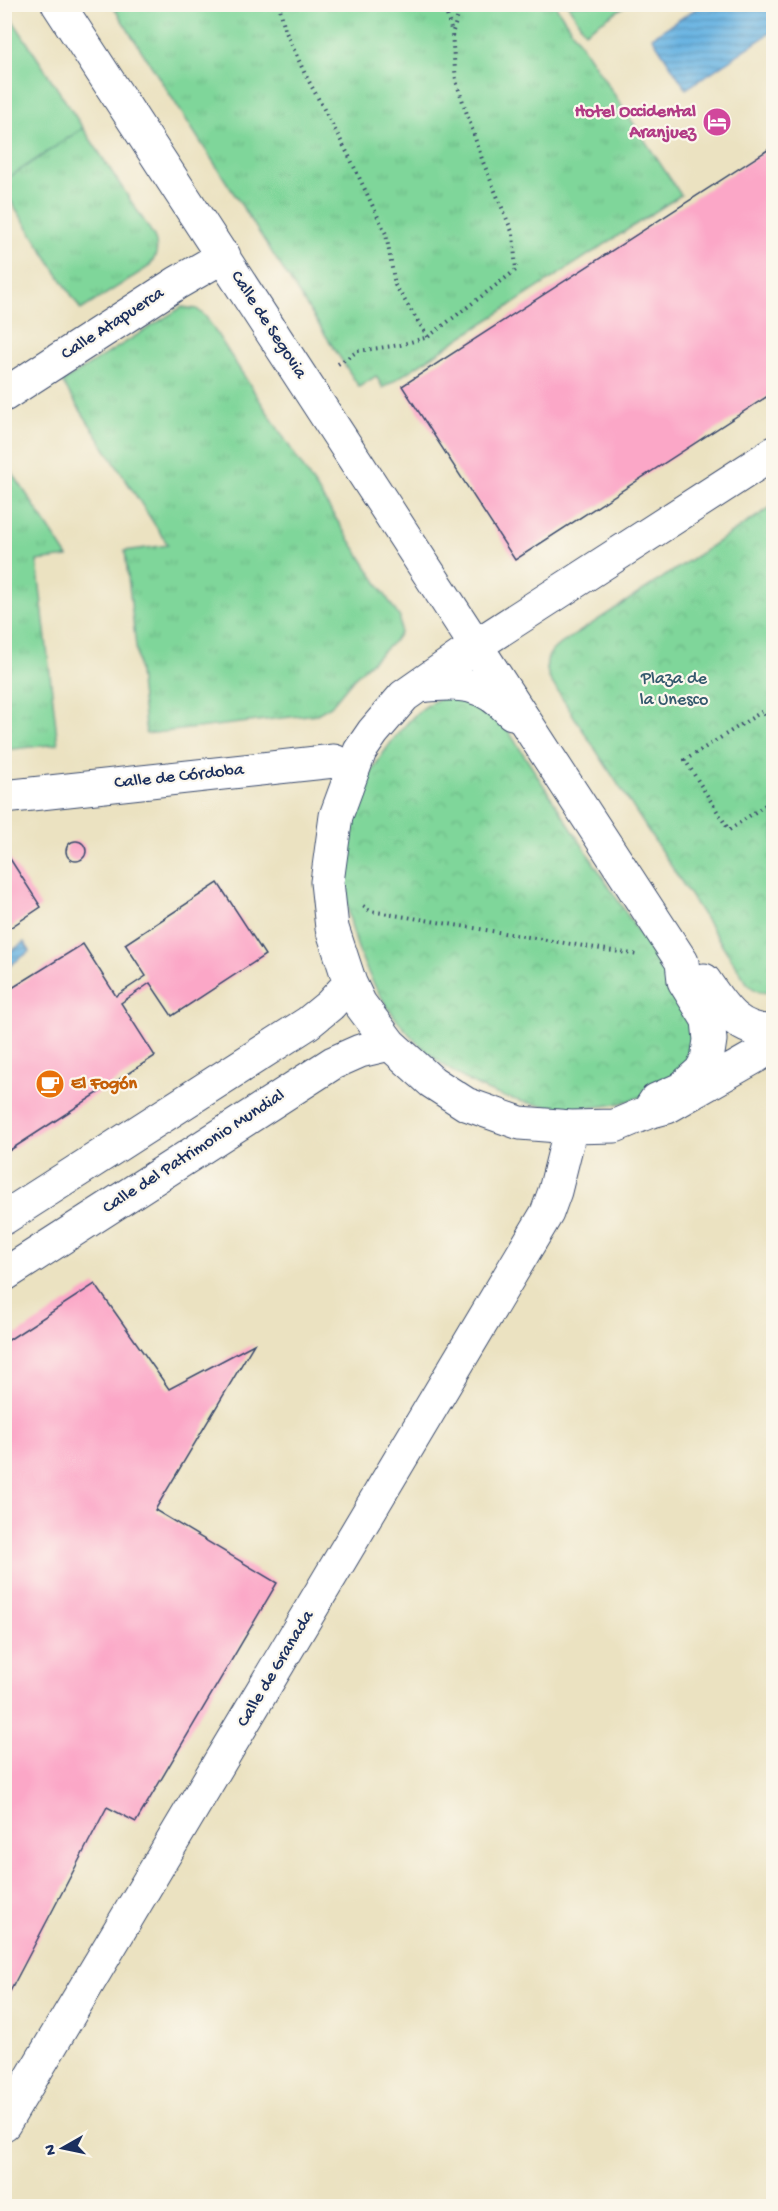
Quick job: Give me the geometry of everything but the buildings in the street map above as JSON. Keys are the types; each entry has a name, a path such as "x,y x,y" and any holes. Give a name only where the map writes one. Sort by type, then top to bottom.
{"street":[{"name":"Calle de Segovia","path":"58,4 477,645"},
{"name":"Calle Atapuerca","path":"4,395 177,283 224,256"},
{"path":"774,453 477,645 404,696 373,732 360,751 352,770 336,816 327,882 332,928 350,983 360,1004 390,1044 432,1082 466,1104 520,1123 571,1127 615,1125 667,1107 774,1046"},
{"path":"477,645 679,956 696,970 734,1020 755,1030 774,1030"},
{"path":"420,686 446,682 466,684 486,691 500,701 514,716 537,751 549,756"},
{"name":"Calle de Córdoba","path":"4,797 334,761 352,770"},
{"path":"648,1112 656,1100 681,1089 701,1071 707,1060 710,1040 708,1020 684,981 679,956"},
{"path":"4,1218 308,1023 330,1005 350,983"},
{"name":"Calle del Patrimonio Mundial","path":"4,1275 333,1063 360,1050 390,1044"},
{"name":"Calle de Granada","path":"4,2124 547,1213 571,1127"}],"path":[{"path":"279,4 285,30 305,74 348,154 386,234 395,285 428,337"},
{"path":"338,364 358,351 400,345 428,337 516,270 513,234 483,162 456,81 452,34 444,4"},
{"path":"452,34 462,4"},
{"path":"774,731 763,711 685,760 729,830 774,799"},
{"path":"328,894 345,893 370,911 630,953 657,960 679,956"}],"green space":[{"path":"112,5 555,5 681,195 383,388 376,376 359,387"},
{"path":"568,5 627,5 585,32"},
{"path":"4,7 83,128 5,180 4,180"},
{"path":"83,128 154,236 157,249 153,261 147,268 81,310 5,192 5,180"},
{"path":"182,307 197,309 206,317 400,618 400,633 395,640 354,678 331,706 317,714 146,734 125,551 168,545 62,382"},
{"path":"4,460 68,557 37,561 58,744 5,750"},
{"name":"Plaza de la Unesco","path":"773,506 774,991 766,993 756,990 747,983 549,678 547,665 550,654 556,647"},
{"path":"464,696 500,718 694,1018 694,1060 650,1093 616,1104 581,1108 557,1107 498,1095 447,1068 404,1029 372,981 352,927 345,870 354,813 380,758 405,725 421,710 437,700"}],"water":[{"path":"703,4 773,5 773,31 686,89 652,37"},
{"path":"24,942 30,951 5,969 5,956"}],"place":[{"name":"Hotel Occidental Aranjuez","path":"717,122"},
{"name":"El Fogón","path":"50,1084"}]}
